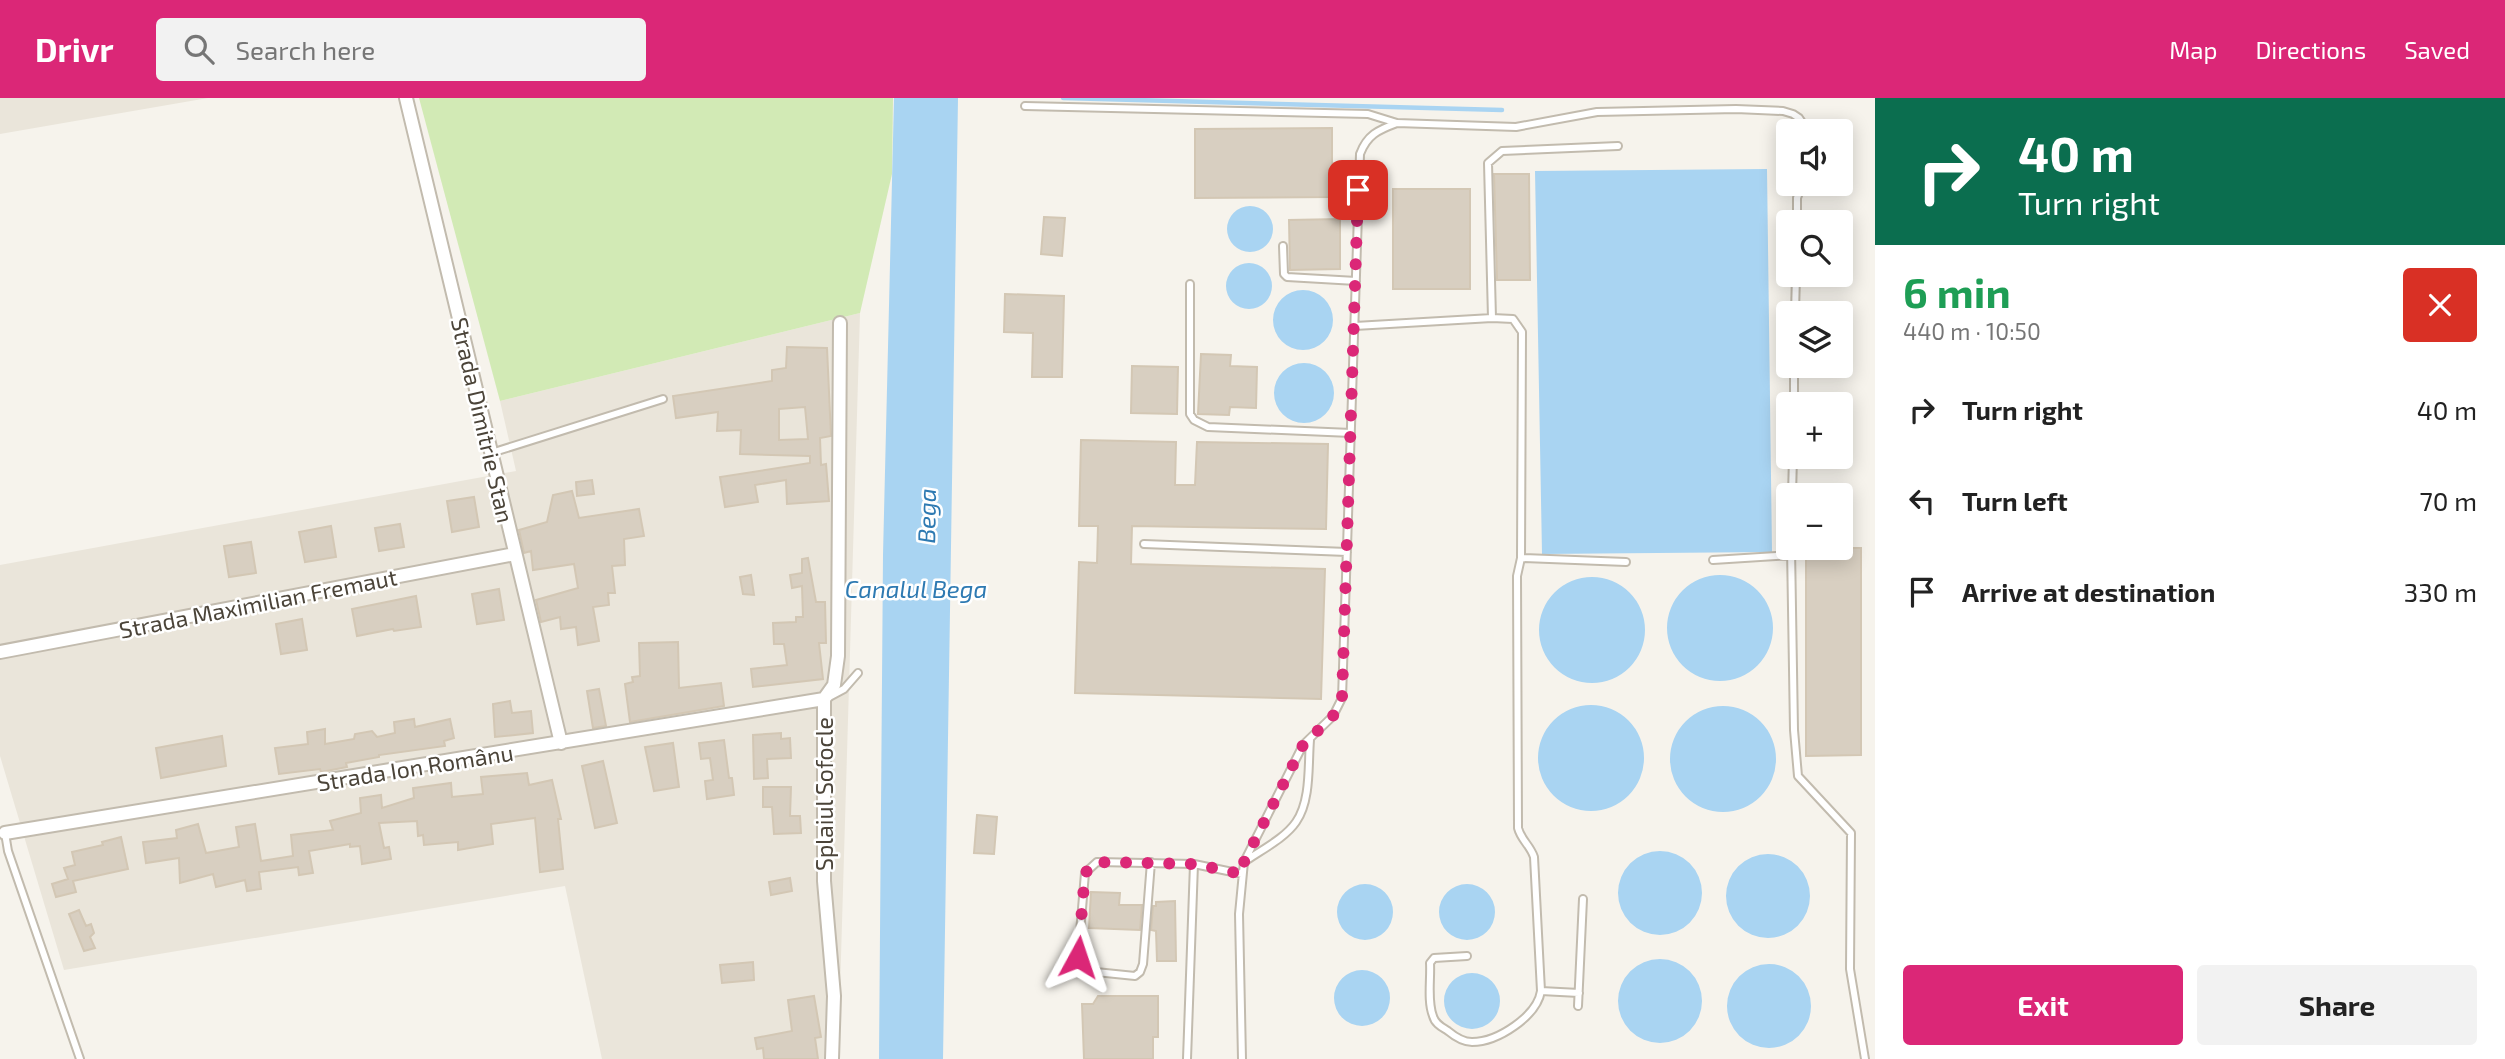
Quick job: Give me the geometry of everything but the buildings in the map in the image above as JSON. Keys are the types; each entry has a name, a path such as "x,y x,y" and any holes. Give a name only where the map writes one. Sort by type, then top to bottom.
{"street":[{"name":"Strada Dimitrie Stan","path":"406,98 561,743"},
{"name":"Splaiul Sofocle","path":"832,1059 834,996 824,881 824,699 834,685 838,656 840,323"},
{"name":"Strada Maximilian Fremaut","path":"0,652 515,554"},
{"name":"Strada Ion Românu","path":"5,833 824,699"}],"lane":[{"path":"1025,106 1368,114 1396,122 1516,127 1597,113 1736,109 1783,111 1800,119"},
{"path":"1242,1059 1239,914 1244,862 1303,745 1333,716 1342,698 1360,155 1364,142 1375,132 1396,122"},
{"path":"1492,318 1488,163 1502,151 1618,146"},
{"path":"1283,246 1284,274 1287,277 1356,281"},
{"path":"1190,284 1190,414 1194,420 1208,427 1351,433"},
{"path":"1355,326 1513,319 1518,324 1523,341 1521,558 1517,576 1518,828 1521,838 1531,847 1534,857 1541,991 1533,1012 1520,1023 1493,1037 1471,1042 1439,1026 1433,1017 1430,962 1434,958 1467,956"},
{"path":"491,453 663,399"},
{"path":"1144,544 1347,552"},
{"path":"1713,560 1776,553"},
{"path":"1521,558 1626,562"},
{"path":"1791,560 1794,730 1798,776 1851,833 1850,969 1865,1059"},
{"path":"824,699 844,689 858,673"},
{"path":"1244,862 1296,823 1305,799 1310,738"},
{"path":"5,833 8,851 80,1059"},
{"path":"1151,862 1143,964 1140,972 1135,976 1086,971 1078,957 1085,873 1097,862 1151,862 1194,864 1242,874"},
{"path":"1187,1059 1194,864"},
{"path":"1578,1006 1583,899"},
{"path":"1541,991 1579,993"}],"shaded area":[{"path":"0,98 208,98 0,134"},
{"path":"860,313 838,1059 602,1059 565,886 64,970 0,756 0,565 516,471 500,401"}],"green space":[{"path":"419,98 893,98 892,174 860,313 500,401"}],"water":[{"name":"Canalul Bega","path":"894,98 958,98 943,1059 879,1059 883,555"},
{"path":"1767,169 1772,552 1542,554 1535,171"},
{"path":"1250,206 1266,213 1273,229 1266,245 1250,252 1234,245 1227,229 1234,213"},
{"path":"1249,263 1265,270 1272,286 1265,302 1249,309 1233,302 1226,286 1233,270"},
{"path":"1297,290 1309,290 1325,298 1331,308 1331,332 1325,342 1309,350 1297,350 1281,342 1273,326 1273,314 1281,298"},
{"path":"1298,363 1310,363 1326,371 1332,381 1332,405 1326,415 1310,423 1298,423 1282,415 1274,399 1274,387 1282,371"},
{"path":"1720,575 1740,579 1757,591 1769,608 1773,628 1769,648 1757,665 1740,677 1720,681 1700,677 1683,665 1671,648 1667,628 1671,608 1683,591 1700,579"},
{"path":"1592,577 1612,581 1629,593 1641,610 1645,630 1641,650 1629,667 1612,679 1592,683 1572,679 1555,667 1543,650 1539,630 1543,610 1555,593 1572,581"},
{"path":"1591,705 1611,709 1628,721 1640,738 1644,758 1640,778 1628,795 1611,807 1591,811 1571,807 1554,795 1542,778 1538,758 1542,738 1554,721 1571,709"},
{"path":"1723,706 1743,710 1760,722 1772,739 1776,759 1772,779 1760,796 1743,808 1723,812 1703,808 1686,796 1674,779 1670,759 1674,739 1686,722 1703,710"},
{"path":"1660,851 1676,854 1690,863 1699,877 1702,893 1699,909 1690,923 1676,932 1660,935 1644,932 1630,923 1621,909 1618,893 1621,877 1630,863 1644,854"},
{"path":"1768,854 1784,857 1798,866 1807,880 1810,896 1807,912 1798,926 1784,935 1768,938 1752,935 1738,926 1729,912 1726,896 1729,880 1738,866 1752,857"},
{"path":"1359,884 1371,884 1381,888 1389,896 1393,912 1389,928 1381,936 1371,940 1359,940 1349,936 1341,928 1337,918 1337,906 1341,896 1349,888"},
{"path":"1461,884 1473,884 1483,888 1491,896 1495,912 1491,928 1483,936 1473,940 1461,940 1451,936 1443,928 1439,918 1439,906 1443,896 1451,888"},
{"path":"1660,959 1676,962 1690,971 1699,985 1702,1001 1699,1017 1690,1031 1676,1040 1660,1043 1644,1040 1630,1031 1621,1017 1618,1001 1621,985 1630,971 1644,962"},
{"path":"1769,964 1785,967 1799,976 1808,990 1811,1006 1808,1022 1799,1036 1785,1045 1769,1048 1753,1045 1739,1036 1730,1022 1727,1006 1730,990 1739,976 1753,967"},
{"path":"1356,970 1368,970 1378,974 1386,982 1390,998 1386,1014 1378,1022 1368,1026 1356,1026 1346,1022 1338,1014 1334,1004 1334,992 1338,982 1346,974"},
{"path":"1466,973 1478,973 1488,977 1496,985 1500,1001 1496,1017 1488,1025 1478,1029 1466,1029 1456,1025 1448,1017 1444,1007 1444,995 1448,985 1456,977"}],"waterway":[{"path":"1063,98 1502,110"}],"route":[{"path":"1078,957 1085,873 1090,866 1097,862 1194,864 1242,874 1244,862 1303,745 1339,707 1342,698 1358,190"}],"water label":[{"name":"Bega","path":"926,516"}]}
